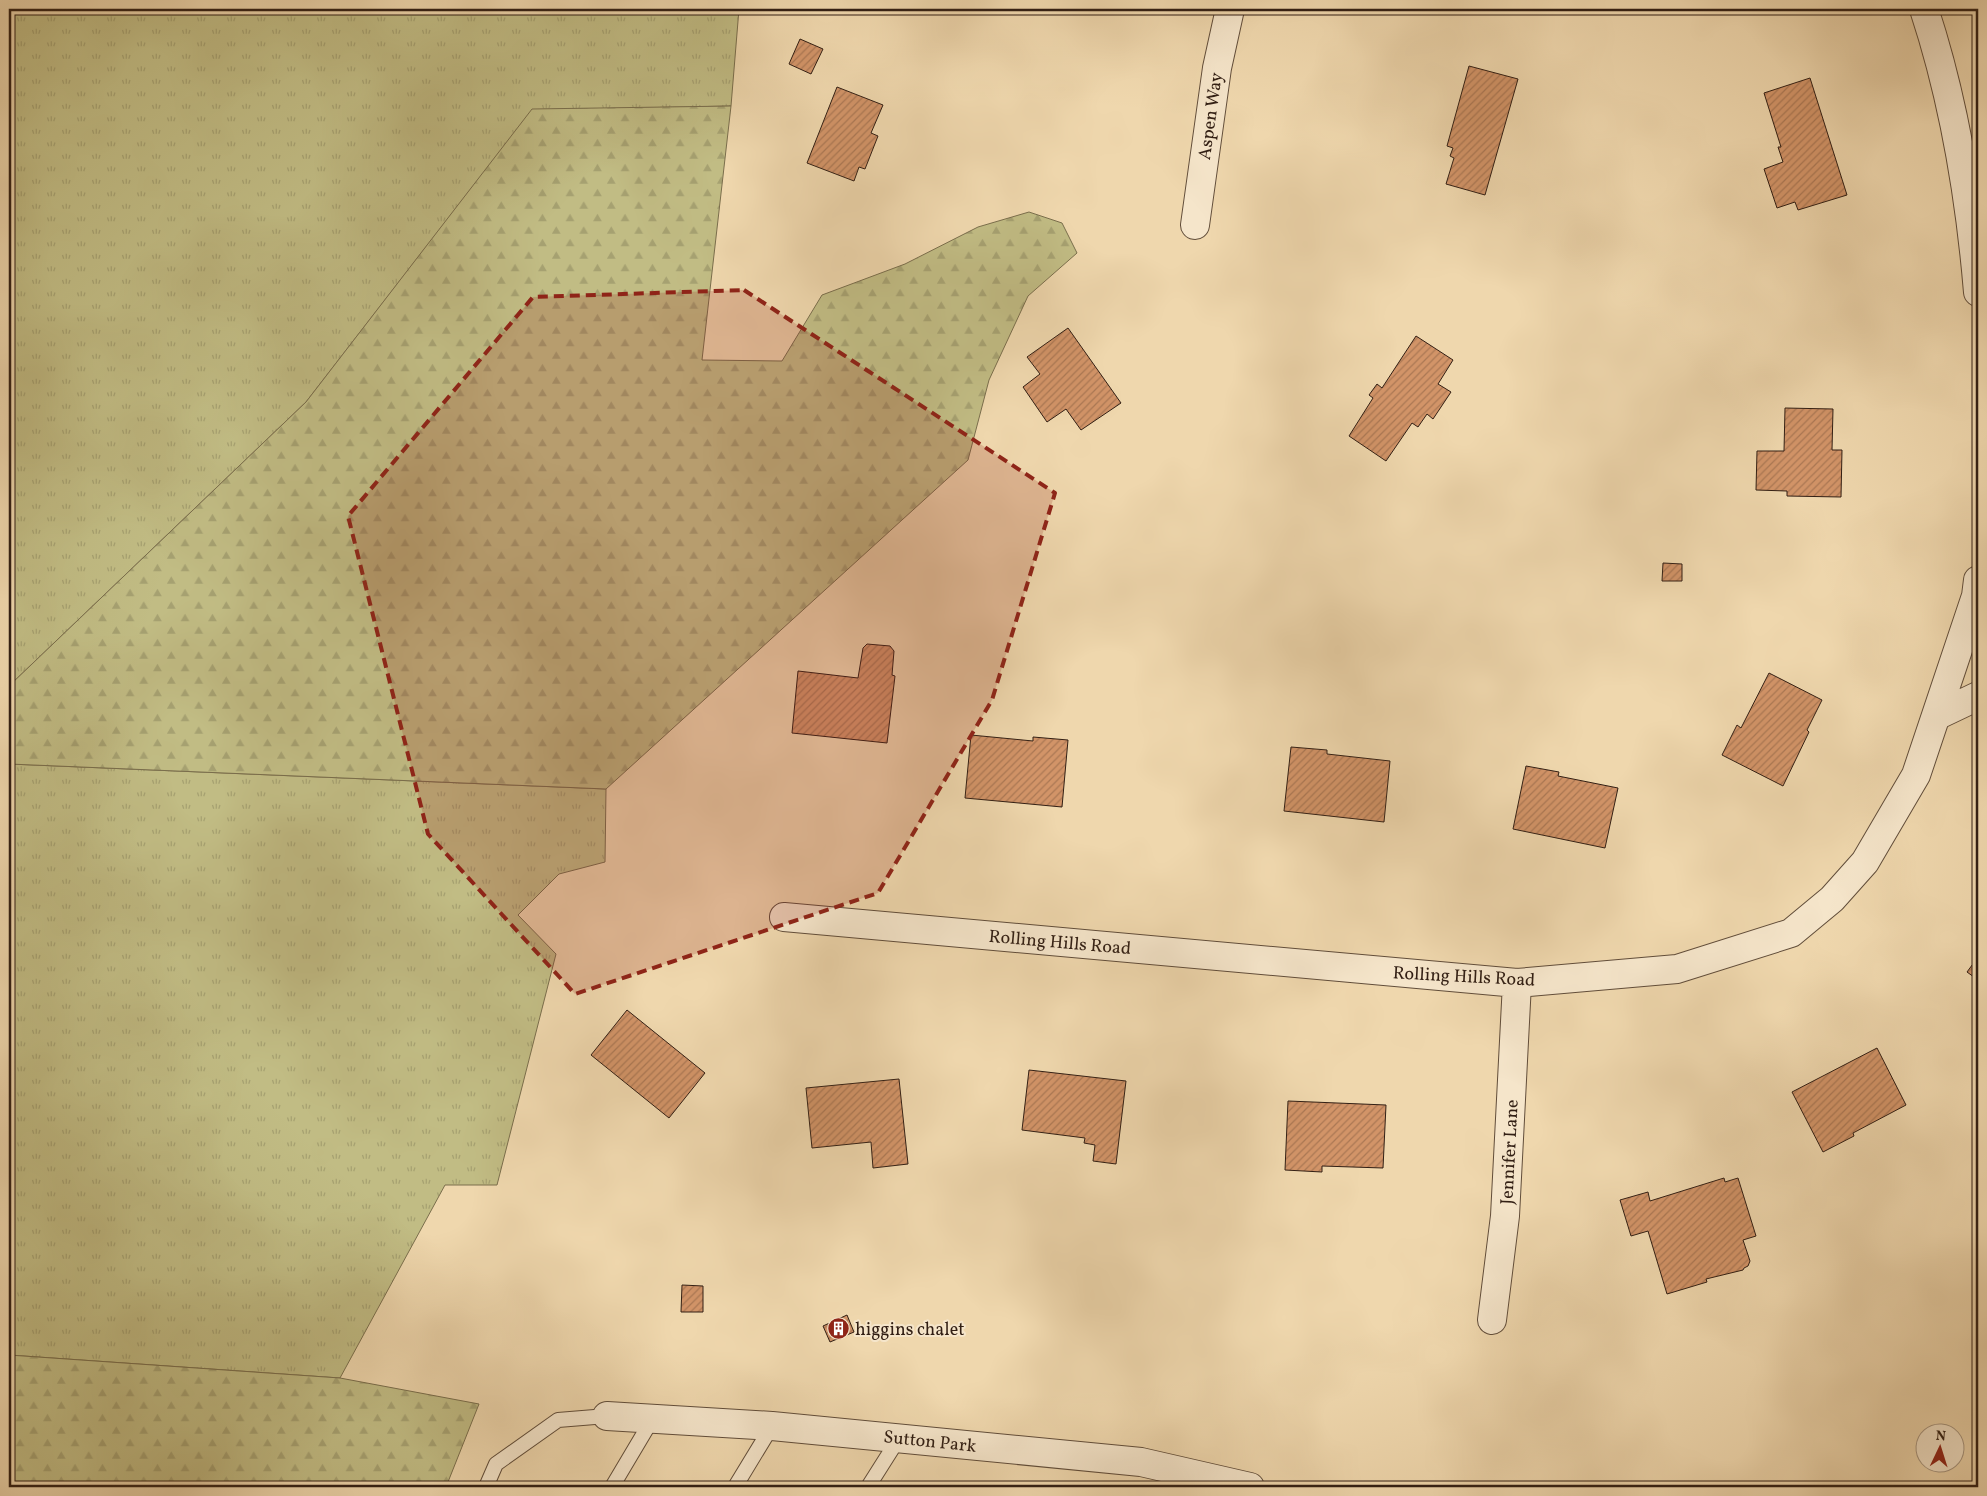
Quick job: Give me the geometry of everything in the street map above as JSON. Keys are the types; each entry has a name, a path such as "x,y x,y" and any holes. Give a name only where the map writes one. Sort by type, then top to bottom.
{"street":[{"name":"Aspen Way","path":"1195,225 1217,68 1230,9"},
{"path":"1924,9 1938,51 1958,141 1974,247 1978,292"},
{"name":"Rolling Hills Road","path":"784,917 1517,983 1677,969 1791,933 1832,899 1865,862 1916,775 1976,596 1978,580"},
{"path":"1936,716 1978,696"},
{"name":"Jennifer Lane","path":"1492,1320 1505,1216 1517,983"},
{"name":"Sutton Park","path":"606,1416 772,1426 1141,1462 1250,1487"}],"lane":[{"path":"486,1487 496,1464 558,1420 606,1416"},
{"path":"612,1487 652,1418"},
{"path":"735,1487 772,1426"},
{"path":"868,1487 899,1438"}],"highlighted area":[{"path":"744,290 1055,493 992,700 878,893 575,994 428,834 348,516 533,297"}],"green space":[{"path":"9,9 739,9 731,106 532,110 306,402 9,686"},
{"path":"731,106 702,360 782,361 822,295 905,264 978,227 1029,212 1062,223 1077,253 1028,296 989,380 968,460 606,789 9,764 9,686 306,402 532,109"},
{"path":"9,764 606,789 605,862 559,874 518,915 556,954 497,1185 445,1185 340,1378 9,1355"},
{"path":"9,1355 340,1378 479,1404 446,1487 9,1487"}],"building":[{"path":"800,39 823,49 811,74 789,64"},
{"path":"1469,66 1518,79 1485,195 1446,184 1454,158 1450,156 1453,148 1447,146"},
{"path":"1810,78 1847,195 1798,210 1795,202 1777,208 1764,169 1783,162 1778,147 1781,147 1764,93"},
{"path":"837,87 883,105 871,133 878,136 865,169 859,167 854,181 807,163"},
{"path":"1068,328 1121,403 1081,430 1066,409 1047,422 1023,387 1040,374 1027,357"},
{"path":"1416,336 1453,360 1438,384 1451,392 1433,419 1427,414 1418,427 1412,423 1386,461 1349,436 1373,398 1369,395 1377,384 1382,388"},
{"path":"1785,408 1833,409 1832,450 1842,450 1841,497 1787,496 1787,491 1756,490 1757,451 1784,451"},
{"path":"1663,563 1682,564 1682,581 1662,581"},
{"path":"867,644 890,646 894,651 892,675 895,676 887,743 792,733 798,671 858,678 863,648"},
{"path":"1769,673 1822,700 1783,786 1722,755 1737,725 1741,728"},
{"path":"971,735 1033,741 1033,737 1068,740 1062,807 965,798"},
{"path":"1291,747 1327,750 1327,754 1390,761 1384,822 1284,811"},
{"path":"1526,766 1559,772 1558,776 1618,788 1605,848 1513,829"},
{"path":"1978,957 1978,980 1967,972"},
{"path":"627,1010 705,1073 669,1118 591,1055"},
{"path":"1877,1048 1906,1105 1853,1133 1854,1136 1823,1152 1792,1092"},
{"path":"1029,1070 1126,1081 1116,1164 1093,1161 1095,1145 1084,1143 1085,1138 1022,1130"},
{"path":"899,1079 908,1164 873,1168 871,1142 812,1148 806,1088"},
{"path":"1288,1101 1386,1105 1383,1168 1322,1166 1322,1172 1285,1170"},
{"path":"1724,1178 1725,1182 1738,1178 1756,1236 1743,1240 1750,1261 1748,1266 1743,1270 1706,1279 1707,1282 1667,1294 1648,1231 1631,1236 1620,1200 1648,1192 1650,1201"},
{"path":"682,1285 703,1286 703,1312 681,1312"},
{"name":"higgins chalet","path":"847,1315 854,1332 830,1342 823,1326"}],"place":[{"name":"higgins chalet","path":"839,1329"}]}
